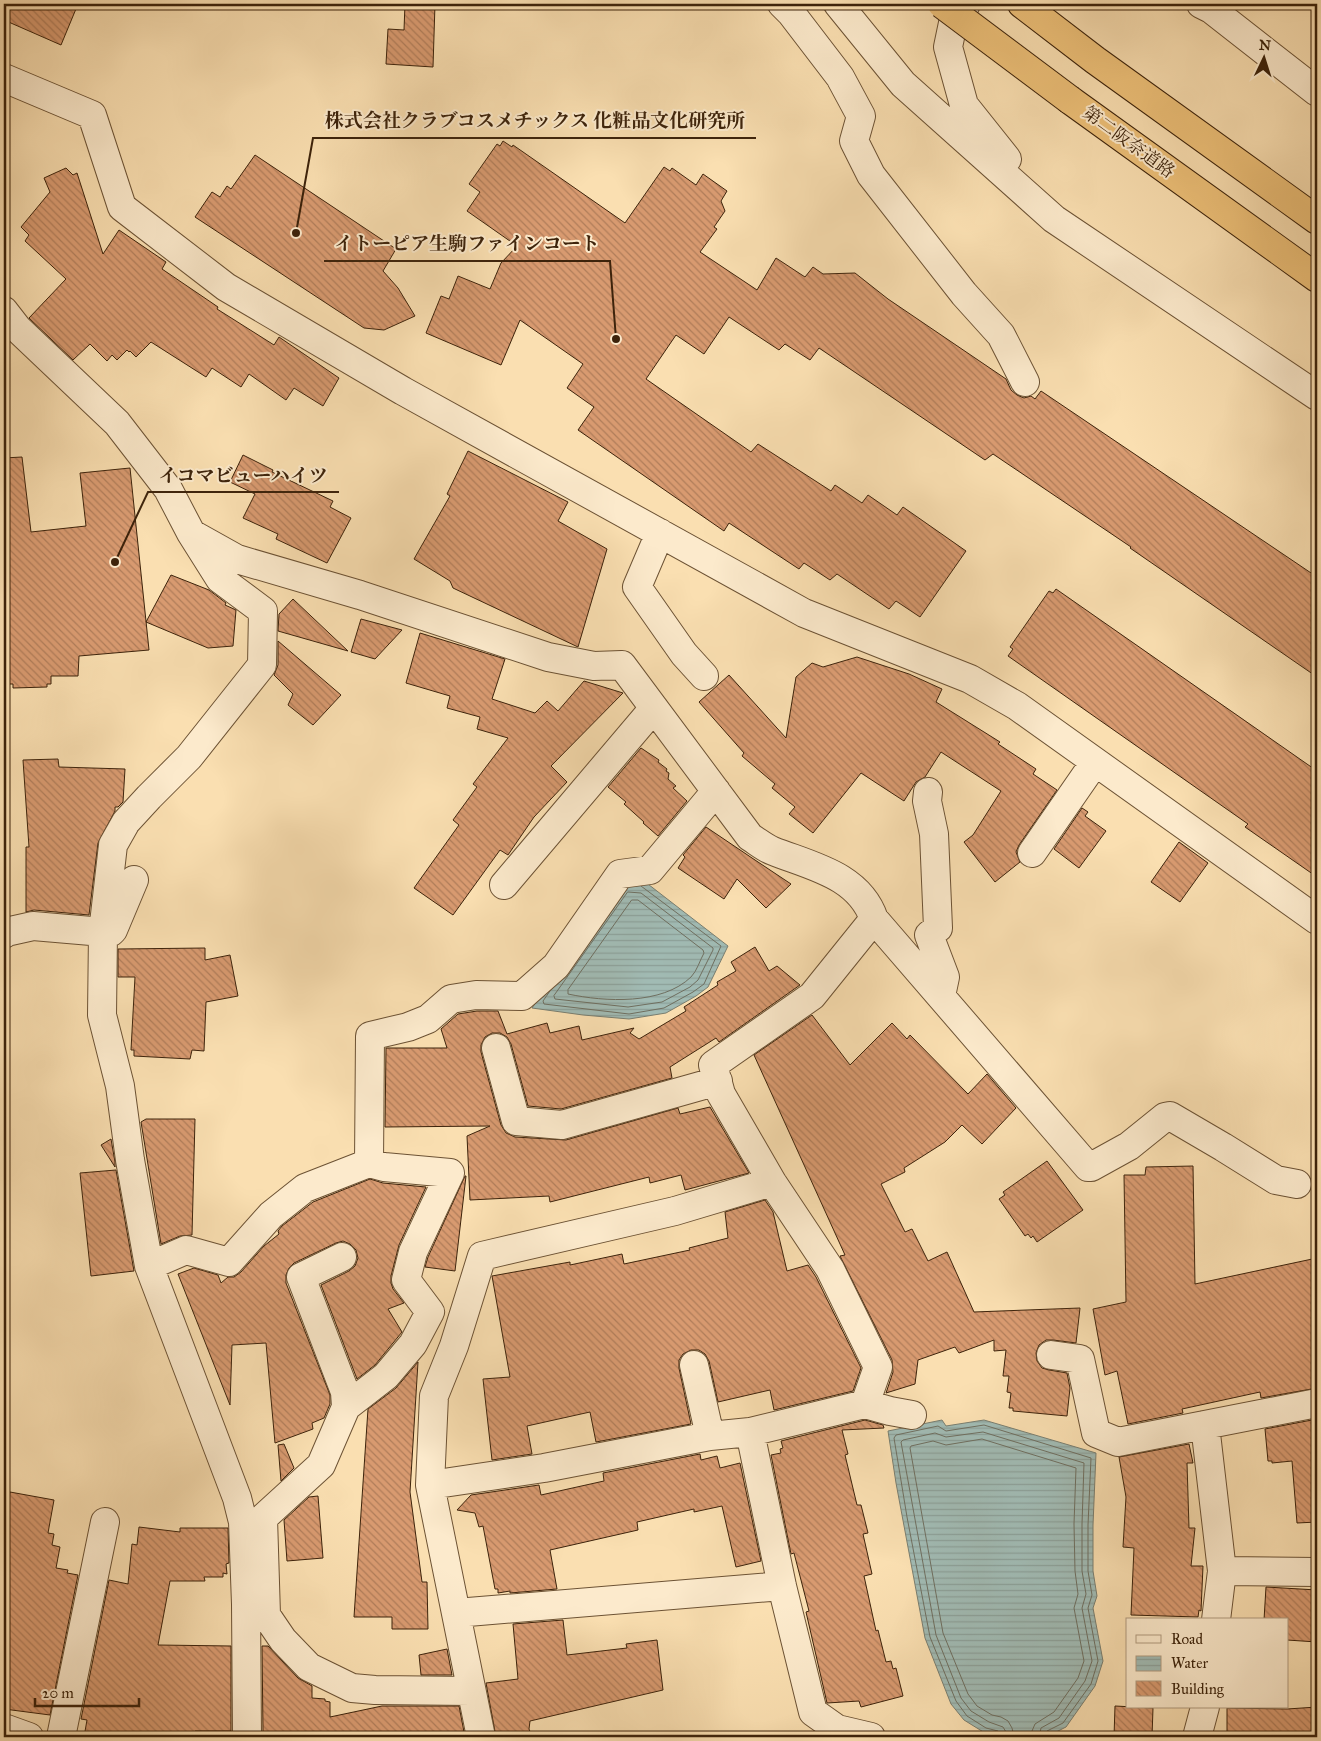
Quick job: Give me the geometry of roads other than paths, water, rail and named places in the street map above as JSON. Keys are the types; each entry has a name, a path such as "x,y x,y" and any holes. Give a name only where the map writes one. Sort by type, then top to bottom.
{"highway":[{"name":"第二阪奈道路","path":"942,4 1070,100 1317,278"},
{"path":"1022,4 1095,60 1317,220"}],"street":[{"path":"782,4 840,77 861,116 854,141 871,176 964,294 1001,335 1025,382"},
{"path":"838,4 903,84 1054,219 1317,396"},
{"path":"966,4 953,23 948,47 964,105 1054,219"},
{"path":"1201,4 1211,9 1317,92"},
{"path":"4,78 92,115 122,207 226,286 414,397 804,613 970,679 1017,706 1317,920"},
{"path":"4,311 18,329 117,424 168,489 191,534 220,579 264,611 262,665 189,758 126,822 113,846 103,935 102,1015 120,1086 130,1160 149,1266 237,1498 255,1586 266,1615 283,1640 308,1667 352,1688 471,1691"},
{"path":"660,533 637,587 684,654 704,676"},
{"path":"191,534 237,559 360,595 548,657 594,666 622,665 750,837 771,851 818,866 857,890 870,906 874,919 1088,1166 1091,1167 1129,1146 1165,1117 1170,1116 1276,1180 1297,1184"},
{"path":"504,886 654,708"},
{"path":"1032,853 1095,762"},
{"path":"368,1164 370,1036 408,1027 428,1019 451,999 476,995 522,996 556,966 620,874 650,870 716,792"},
{"path":"928,792 927,801 934,834 938,928 929,935 945,977 941,996"},
{"path":"4,934 33,926 103,935 113,930 134,880"},
{"path":"865,1404 878,1367 830,1269 772,1182 721,1094 713,1065 812,996 874,919"},
{"path":"496,1048 516,1121 562,1125 718,1081"},
{"path":"149,1266 186,1250 229,1262 271,1215 305,1188 368,1164 450,1173 413,1252 406,1280 430,1312 414,1344 386,1376 346,1407"},
{"path":"481,1737 430,1485 434,1396 454,1346 482,1256 675,1211 772,1182"},
{"path":"247,1737 255,1586 263,1518 321,1465 346,1407 345,1392 301,1277 342,1257"},
{"path":"1051,1355 1080,1359 1096,1433 1118,1442 1317,1403"},
{"path":"694,1365 710,1436"},
{"path":"430,1485 544,1468 710,1436 750,1432 865,1404 912,1415"},
{"path":"1205,1425 1222,1571 1216,1618"},
{"path":"750,1432 782,1586 813,1712 837,1729 871,1737"},
{"path":"61,1737 104,1522"},
{"path":"1222,1571 1317,1572"},
{"path":"456,1613 782,1586"},
{"path":"1197,1737 1205,1708"},
{"path":"4,1728 29,1737"}],"water":[{"path":"622,880 644,881 728,946 708,987 666,1013 629,1019 532,1008"},
{"path":"942,1420 946,1426 984,1420 1096,1453 1093,1571 1097,1596 1093,1608 1103,1661 1095,1686 1066,1727 1046,1737 1005,1737 985,1733 964,1720 951,1704 925,1638 888,1431"}],"place":[{"name":"株式会社クラブコスメチックス 化粧品文化研究所","path":"296,233"},
{"name":"イトーピア生駒ファインコート","path":"616,339"},
{"name":"イコマビューハイツ","path":"115,562"}]}
